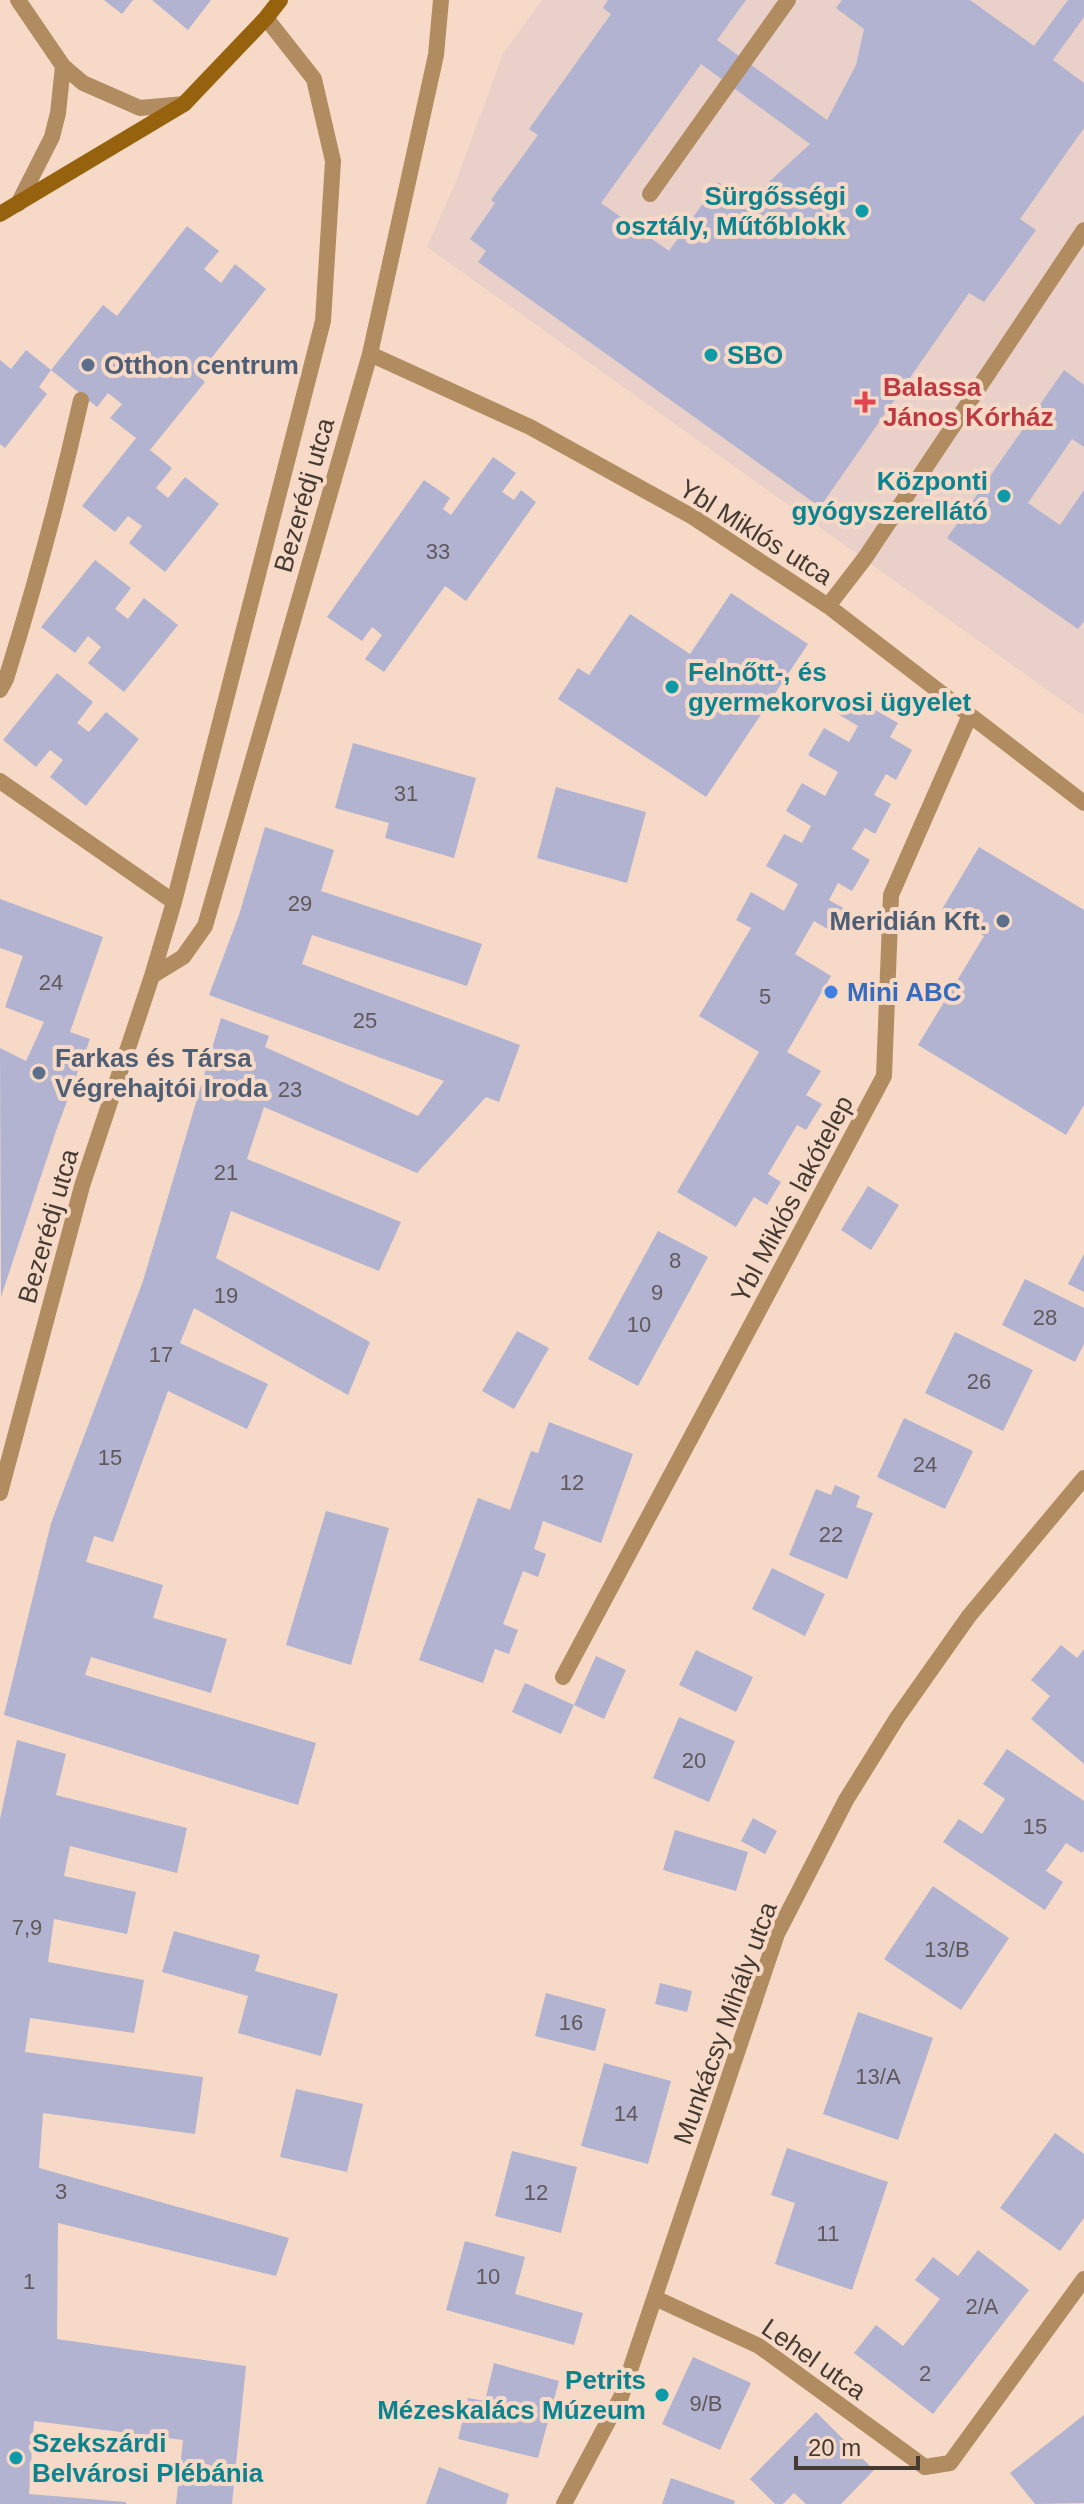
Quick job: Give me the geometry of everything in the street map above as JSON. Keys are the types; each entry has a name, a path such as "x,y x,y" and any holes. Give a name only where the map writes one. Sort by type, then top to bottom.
{"street":[{"path":"18,0 63,66 83,83 140,108 184,104"},
{"path":"0,214 184,104 280,0"},
{"name":"Bezerédj utca","path":"152,976 183,957 205,926 370,354 436,55 441,0"},
{"path":"650,194 788,0"},
{"name":"Bezerédj utca","path":"0,1493 82,1186 174,902 323,321 333,161 314,79 266,18"},
{"path":"18,204 52,137 63,66"},
{"path":"828,606 865,558 1084,230"},
{"name":"Ybl Miklós utca","path":"370,354 530,427 693,517 828,606 1084,803"},
{"path":"0,690 46,546 81,400"},
{"name":"Ybl Miklós lakótelep","path":"563,1677 884,1076 891,895 970,715"},
{"path":"0,781 174,902"},
{"name":"Munkácsy Mihály utca","path":"564,2504 621,2397 777,1934 846,1800 897,1718 969,1616 1084,1478"},
{"name":"Lehel utca","path":"655,2298 759,2346 925,2467 950,2463 1084,2279"}],"shaded area":[{"name":"Balassa János Kórház","path":"542,0 1084,0 1084,716 427,247 455,184 503,54"}],"building":[{"path":"104,0 133,0 122,14"},
{"path":"152,0 211,0 188,30"},
{"path":"608,0 746,0 717,40 827,120 856,65 864,29 836,8 842,0 970,0 1034,46 1068,0 1084,0 1084,17 1053,60 1084,83 1084,128 1020,219 1036,230 984,302 969,293 820,507 478,262 486,251 470,239 495,203 491,200 538,135 529,129 611,14 603,8","holes":["701,64 810,144 746,203 718,182 669,251 601,203"]},
{"path":"187,226 219,251 204,269 221,283 235,264 266,289 198,375 205,382 150,450 172,468 156,488 168,498 185,477 219,504 165,572 129,543 142,526 128,516 115,532 82,506 136,438 110,418 122,404 108,393 97,407 51,370 103,305 117,316"},
{"path":"26,350 51,370 39,387 47,394 5,448 0,444 0,360 11,369"},
{"name":"Központi gyógyszerellátó","path":"1064,370 1084,385 1084,447 1072,439 1028,503 1060,525 1084,490 1084,621 1078,629 947,538"},
{"path":"493,457 516,473 502,492 514,500 521,490 536,502 466,601 445,586 384,672 365,659 382,635 372,627 362,641 327,617 424,480 450,498 443,509 451,515"},
{"path":"95,560 131,588 115,609 128,619 144,598 178,625 124,692 88,663 101,647 88,636 75,653 41,627"},
{"name":"Felnőtt-, és gyermekorvosi ügyelet","path":"731,593 808,644 706,797 558,699 578,668 589,675 630,614 690,654"},
{"path":"57,673 93,702 77,723 89,732 106,712 139,739 86,806 50,777 63,760 50,750 36,767 3,740"},
{"path":"849,695 898,723 890,737 912,750 896,780 886,774 874,795 891,804 875,834 865,828 852,849 870,860 852,891 838,883 829,900 849,911 836,934 814,921 795,954 831,976 787,1052 821,1071 806,1095 822,1104 806,1130 797,1125 768,1174 781,1182 767,1205 754,1197 736,1227 677,1192 759,1052 699,1016 751,928 736,920 751,892 784,911 798,884 766,866 784,834 802,843 811,826 786,811 802,783 825,796 838,772 808,755 824,728 849,742 858,726 838,714"},
{"path":"353,743 476,778 454,858 385,838 389,823 335,808"},
{"path":"556,787 646,812 627,883 537,858"},
{"path":"265,827 334,850 321,891 482,944 467,986 312,935 302,964 520,1045 499,1102 486,1097 417,1173 264,1107 247,1159 401,1222 379,1271 231,1211 216,1258 370,1342 348,1395 194,1308 180,1343 268,1384 247,1429 168,1391 113,1542 94,1536 86,1562 163,1585 153,1618 227,1639 211,1693 91,1657 85,1675 316,1743 298,1805 4,1715 51,1523 143,1281 221,1018 269,1036 265,1047 418,1116 444,1081 209,995 239,915"},
{"path":"979,847 1084,910 1084,1105 1066,1135 918,1045 984,936 941,911"},
{"path":"0,899 103,937 70,1032 90,1039 1,1297 0,1048 26,1061 44,1022 5,1007 23,956 0,948"},
{"path":"868,1186 899,1205 871,1250 841,1230"},
{"path":"658,1231 708,1257 638,1386 588,1359"},
{"path":"1084,1254 1084,1292 1068,1284"},
{"path":"1025,1279 1084,1308 1084,1344 1075,1362 1002,1325"},
{"path":"517,1331 549,1348 514,1409 482,1391"},
{"path":"955,1332 1033,1370 1003,1431 925,1393"},
{"path":"904,1418 973,1451 945,1509 877,1477"},
{"path":"549,1422 633,1454 601,1543 543,1521 534,1549 546,1554 538,1577 523,1571 503,1624 518,1630 509,1654 495,1649 483,1683 419,1660 478,1498 510,1510 531,1451 538,1453"},
{"path":"835,1485 860,1496 856,1507 873,1513 847,1579 789,1555 816,1489 831,1495"},
{"path":"326,1511 389,1528 351,1665 286,1645"},
{"path":"772,1568 825,1594 805,1636 752,1609"},
{"path":"1061,1645 1077,1658 1084,1649 1084,1764 1031,1719 1050,1696 1031,1680"},
{"path":"696,1650 753,1677 736,1712 679,1685"},
{"path":"596,1656 626,1670 604,1719 574,1705"},
{"path":"525,1683 574,1705 561,1734 512,1712"},
{"path":"679,1717 735,1741 709,1802 653,1778"},
{"path":"17,1740 66,1754 56,1795 187,1828 177,1873 70,1846 64,1876 136,1892 127,1934 54,1919 48,1962 144,1980 134,2033 30,2018 25,2052 203,2077 195,2134 43,2113 39,2168 289,2238 276,2276 58,2223 57,2339 246,2366 232,2504 176,2504 183,2440 34,2421 29,2494 126,2504 0,2504 0,1819"},
{"path":"1007,1749 1084,1801 1084,1850 1082,1853 1066,1843 1046,1871 1063,1882 1045,1910 943,1842 959,1819 982,1834 1005,1799 983,1784"},
{"path":"753,1818 777,1831 765,1854 741,1841"},
{"path":"675,1830 748,1852 736,1891 663,1870"},
{"path":"933,1886 1009,1938 961,2010 884,1959"},
{"path":"174,1931 260,1955 255,1971 338,1994 321,2056 238,2033 248,1996 162,1972"},
{"path":"660,1983 692,1991 687,2012 655,2004"},
{"path":"546,1993 606,2009 595,2051 535,2036"},
{"path":"858,2012 933,2038 898,2140 823,2114"},
{"path":"604,2063 671,2081 648,2164 581,2146"},
{"path":"296,2089 363,2104 347,2172 280,2157"},
{"path":"1055,2133 1084,2154 1084,2218 1060,2251 1000,2208"},
{"path":"787,2148 888,2182 852,2290 775,2264 795,2203 771,2195"},
{"path":"512,2151 577,2167 561,2233 495,2216"},
{"path":"465,2241 525,2257 515,2294 583,2313 574,2345 446,2310"},
{"path":"978,2250 1029,2290 933,2414 854,2353 876,2325 903,2346 940,2299 915,2280 933,2257 958,2276"},
{"path":"693,2357 751,2383 720,2450 662,2424"},
{"path":"494,2363 559,2381 538,2458 458,2439 468,2398 485,2401"},
{"path":"816,2412 874,2470 841,2504 806,2504 794,2493 783,2504 775,2504 750,2479"},
{"path":"1084,2415 1084,2503 1035,2504 1010,2473"},
{"path":"439,2467 509,2494 506,2504 426,2504"},
{"path":"671,2478 735,2501 734,2504 662,2504"}],"place":[{"name":"Sürgősségi osztály, Műtőblokk","path":"862,211"},
{"name":"SBO","path":"711,355"},
{"name":"Otthon centrum","path":"88,365"},
{"name":"Balassa János Kórház","path":"865,402"},
{"name":"Központi gyógyszerellátó","path":"1004,496"},
{"name":"Felnőtt-, és gyermekorvosi ügyelet","path":"672,687"},
{"name":"Meridián Kft.","path":"1003,921"},
{"name":"Mini ABC","path":"831,992"},
{"name":"Farkas és Társa Végrehajtói Iroda","path":"39,1073"},
{"name":"Petrits Mézeskalács Múzeum","path":"662,2395"},
{"name":"Szekszárdi Belvárosi Plébánia","path":"16,2458"}]}
